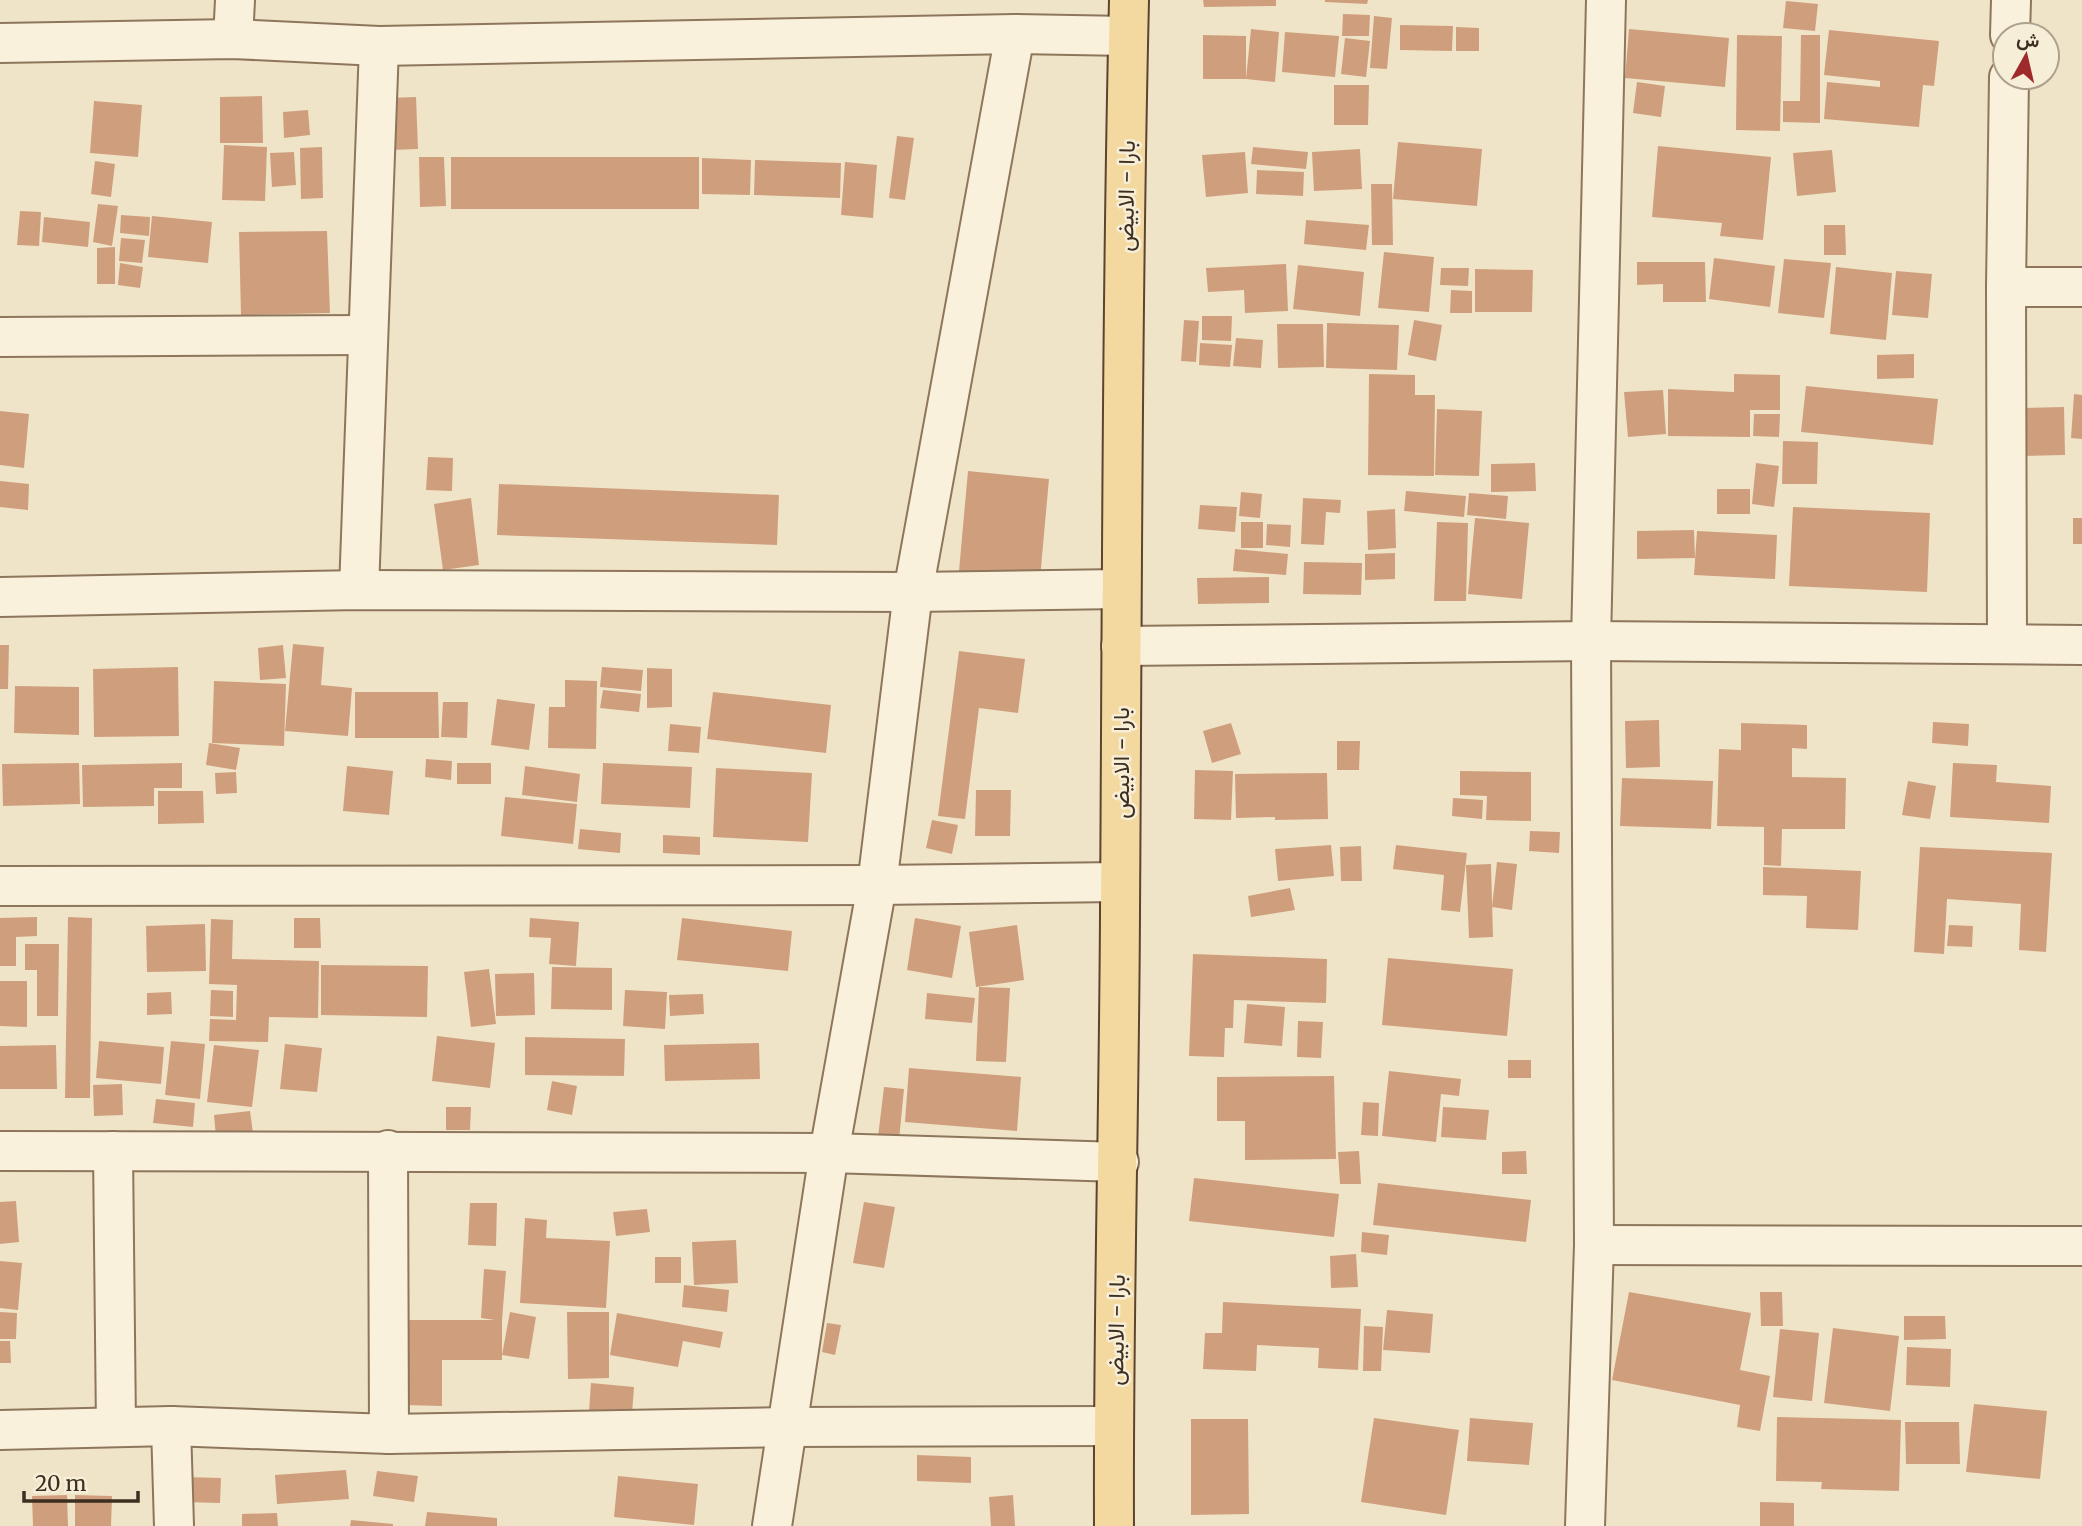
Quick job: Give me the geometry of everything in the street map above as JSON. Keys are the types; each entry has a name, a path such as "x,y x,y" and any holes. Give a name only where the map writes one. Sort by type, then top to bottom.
{"main road":[{"name":"بارا - الابيض","path":"1114,1526 1119,1161 1121,589 1129,18"}],"street":[{"path":"233,39 235,0"},
{"path":"1585,1526 1594,1245 1591,641 1606,0"},
{"path":"2010,21 2011,0"},
{"path":"0,43 233,39 379,46 1015,34 1129,18"},
{"path":"772,1526 829,1153 877,885 912,592 1015,34"},
{"path":"359,590 379,46"},
{"path":"2007,644 2006,287 2009,91"},
{"path":"2006,287 2082,287"},
{"path":"0,337 368,335"},
{"path":"0,597 359,590 912,592 1121,589"},
{"path":"1121,646 1591,641 2082,645"},
{"path":"0,886 877,885 1121,882"},
{"path":"388,1150 389,1434"},
{"path":"0,1151 829,1153 1119,1161"},
{"path":"113,1151 116,1427"},
{"path":"1594,1245 2082,1246"},
{"path":"171,1426 174,1526"},
{"path":"0,1430 171,1426 389,1434 787,1427 1114,1426"}],"building":[{"path":"1203,0 1276,0 1276,6 1204,7"},
{"path":"1325,0 1368,0 1367,4"},
{"path":"1786,1 1818,4 1815,31 1783,28"},
{"path":"1343,14 1370,15 1369,36 1342,36"},
{"path":"1374,16 1392,18 1387,69 1370,68"},
{"path":"1400,25 1453,26 1452,51 1400,50"},
{"path":"1456,27 1479,28 1479,51 1456,51"},
{"path":"1251,29 1279,32 1275,82 1246,79"},
{"path":"1629,29 1729,38 1725,87 1625,78"},
{"path":"1829,30 1939,41 1934,86 1923,85 1919,127 1824,119 1827,82 1880,87 1880,81 1824,75"},
{"path":"1285,32 1339,36 1335,77 1282,72"},
{"path":"1203,35 1246,36 1246,79 1203,79"},
{"path":"1737,35 1782,36 1780,131 1736,130"},
{"path":"1801,35 1820,35 1820,123 1783,122 1783,101 1800,101"},
{"path":"1345,38 1370,41 1366,77 1341,74"},
{"path":"1637,82 1665,86 1661,117 1633,113"},
{"path":"1334,85 1369,85 1368,125 1334,125"},
{"path":"262,96 263,143 220,143 220,97"},
{"path":"416,97 418,149 391,150 389,98"},
{"path":"94,101 142,105 138,157 90,153"},
{"path":"308,110 310,135 284,138 283,112"},
{"path":"897,136 914,138 905,200 889,198"},
{"path":"1398,142 1482,149 1477,206 1393,199"},
{"path":"224,145 267,147 265,201 222,200"},
{"path":"1658,146 1771,157 1763,240 1720,236 1722,223 1652,217"},
{"path":"322,147 323,198 301,199 300,148"},
{"path":"1253,147 1308,152 1306,169 1251,164"},
{"path":"1360,149 1362,189 1314,191 1312,152"},
{"path":"1832,150 1836,192 1797,196 1793,153"},
{"path":"294,152 296,185 272,187 270,153"},
{"path":"1245,152 1248,193 1206,197 1202,155"},
{"path":"419,157 444,157 446,206 420,207"},
{"path":"451,157 699,157 699,209 451,209"},
{"path":"702,158 751,160 750,195 702,194"},
{"path":"755,160 841,163 840,198 754,195"},
{"path":"95,161 115,164 111,197 91,194"},
{"path":"845,162 877,165 873,218 841,215"},
{"path":"1257,170 1304,172 1303,196 1256,194"},
{"path":"1371,184 1392,184 1393,245 1372,245"},
{"path":"98,204 118,206 112,246 93,242"},
{"path":"20,211 41,212 39,246 17,245"},
{"path":"121,215 150,217 149,236 120,233"},
{"path":"152,216 212,222 208,263 148,257"},
{"path":"44,217 90,222 88,247 42,242"},
{"path":"1306,220 1369,225 1366,250 1304,244"},
{"path":"1824,225 1845,225 1846,255 1824,255"},
{"path":"327,231 330,313 241,315 239,232"},
{"path":"121,238 145,240 142,263 119,261"},
{"path":"115,247 115,284 97,284 97,248"},
{"path":"1384,252 1434,257 1429,312 1378,308"},
{"path":"1714,258 1775,266 1770,307 1709,299"},
{"path":"1784,259 1831,263 1824,318 1778,313"},
{"path":"1637,262 1705,262 1706,302 1663,302 1663,284 1637,285"},
{"path":"120,263 143,267 140,288 118,285"},
{"path":"1286,264 1288,311 1245,313 1244,290 1208,292 1206,268"},
{"path":"1298,265 1364,272 1360,316 1293,309"},
{"path":"1836,267 1892,273 1886,340 1830,334"},
{"path":"1441,268 1469,268 1468,286 1440,285"},
{"path":"1475,269 1533,270 1532,312 1475,312"},
{"path":"1896,271 1932,274 1928,318 1892,315"},
{"path":"1451,290 1472,291 1472,313 1450,313"},
{"path":"1202,316 1232,316 1231,341 1202,340"},
{"path":"1184,320 1199,321 1196,362 1181,361"},
{"path":"1414,320 1442,325 1436,361 1408,355"},
{"path":"1327,323 1399,325 1397,370 1326,368"},
{"path":"1277,324 1323,324 1324,367 1278,368"},
{"path":"1236,338 1263,340 1261,368 1233,366"},
{"path":"1200,343 1232,345 1230,367 1199,365"},
{"path":"1914,354 1914,378 1877,379 1877,355"},
{"path":"1369,374 1415,375 1415,395 1435,395 1434,476 1368,475"},
{"path":"1734,374 1780,375 1780,410 1750,410 1750,437 1668,436 1668,389 1734,392"},
{"path":"1806,386 1938,399 1933,445 1801,432"},
{"path":"1663,390 1666,434 1628,437 1624,392"},
{"path":"2074,394 2082,395 2082,439 2071,438"},
{"path":"2064,407 2065,455 2024,456 2022,408"},
{"path":"1437,409 1482,411 1479,476 1435,475"},
{"path":"0,411 29,414 24,468 0,465"},
{"path":"1754,414 1780,414 1779,437 1753,436"},
{"path":"1783,441 1818,442 1817,484 1782,484"},
{"path":"428,457 453,458 452,491 426,490"},
{"path":"1535,463 1536,491 1491,492 1491,464"},
{"path":"1756,463 1779,466 1774,507 1752,504"},
{"path":"968,471 1049,479 1039,590 958,582"},
{"path":"0,481 29,484 28,510 0,507"},
{"path":"499,484 779,495 777,545 497,535"},
{"path":"1717,489 1750,489 1750,514 1717,514"},
{"path":"1406,491 1466,496 1464,517 1404,511"},
{"path":"1241,492 1262,494 1260,518 1239,516"},
{"path":"1469,493 1508,496 1506,519 1467,515"},
{"path":"471,498 479,565 443,570 434,504"},
{"path":"1303,498 1341,500 1340,513 1326,512 1324,545 1301,544"},
{"path":"1200,505 1237,507 1235,532 1198,529"},
{"path":"1793,507 1930,513 1927,592 1789,586"},
{"path":"1395,509 1396,548 1368,550 1367,511"},
{"path":"1475,518 1529,523 1522,599 1468,594"},
{"path":"2073,518 2082,518 2082,544 2073,544"},
{"path":"1241,522 1263,522 1263,548 1241,548"},
{"path":"1437,522 1468,523 1466,601 1434,601"},
{"path":"1267,524 1291,525 1290,547 1266,545"},
{"path":"1694,530 1695,558 1637,559 1637,531"},
{"path":"1697,531 1777,535 1775,579 1694,575"},
{"path":"1235,549 1288,554 1286,575 1233,571"},
{"path":"1395,553 1395,579 1365,580 1365,554"},
{"path":"1304,562 1362,563 1361,595 1303,594"},
{"path":"1269,577 1269,603 1198,604 1197,578"},
{"path":"293,644 324,647 321,685 352,688 348,736 285,731"},
{"path":"0,645 9,645 8,689 0,689"},
{"path":"283,645 286,678 260,680 258,648"},
{"path":"959,651 1025,659 1018,713 979,708 965,819 938,816"},
{"path":"178,667 179,736 94,737 93,669"},
{"path":"602,667 643,670 641,691 600,687"},
{"path":"647,668 672,669 672,707 647,708"},
{"path":"565,680 597,681 596,749 548,748 549,707 565,707"},
{"path":"214,681 286,684 284,746 212,743"},
{"path":"15,686 79,687 79,735 14,733"},
{"path":"603,690 641,694 639,712 600,708"},
{"path":"355,692 438,692 439,738 355,738"},
{"path":"713,692 831,705 826,753 707,739"},
{"path":"497,699 535,704 529,750 491,745"},
{"path":"443,702 468,702 467,738 441,737"},
{"path":"1659,720 1660,767 1626,768 1625,721"},
{"path":"1933,722 1969,724 1968,746 1932,743"},
{"path":"1231,723 1241,754 1212,763 1203,731"},
{"path":"1741,723 1807,725 1807,749 1792,748 1792,777 1846,778 1845,829 1782,829 1781,866 1764,865 1764,827 1717,826 1719,749 1741,750"},
{"path":"670,724 701,727 699,753 668,751"},
{"path":"1337,741 1360,741 1359,770 1337,770"},
{"path":"209,743 240,748 236,770 206,765"},
{"path":"426,759 452,761 451,780 425,777"},
{"path":"79,763 80,804 3,806 2,764"},
{"path":"182,763 182,788 154,788 154,806 83,807 82,765"},
{"path":"457,763 491,763 491,784 457,784"},
{"path":"603,763 692,767 690,808 601,804"},
{"path":"1953,763 1997,765 1996,782 2051,786 2049,823 1950,817"},
{"path":"347,766 393,771 389,815 343,811"},
{"path":"525,766 580,774 577,802 522,795"},
{"path":"716,768 812,773 808,842 713,837"},
{"path":"1195,770 1233,771 1231,820 1194,819"},
{"path":"1460,771 1531,772 1531,821 1486,820 1487,796 1460,795"},
{"path":"236,772 237,793 216,794 215,773"},
{"path":"1327,773 1328,819 1236,818 1235,774"},
{"path":"1622,778 1713,781 1711,829 1620,826"},
{"path":"1908,781 1936,786 1930,819 1902,815"},
{"path":"976,790 1011,790 1010,836 975,836"},
{"path":"158,791 203,791 204,823 158,824"},
{"path":"505,797 577,804 573,844 501,836"},
{"path":"1453,798 1483,800 1482,819 1452,816"},
{"path":"932,820 958,825 952,854 926,848"},
{"path":"580,829 621,833 620,853 578,849"},
{"path":"1530,831 1560,832 1559,853 1529,851"},
{"path":"663,835 700,837 700,855 663,853"},
{"path":"1331,845 1334,876 1278,881 1275,849"},
{"path":"1396,845 1467,853 1460,912 1441,910 1444,875 1393,869"},
{"path":"1361,846 1362,881 1341,881 1340,847"},
{"path":"1920,847 2052,853 2046,952 2019,950 2021,904 1947,899 1944,954 1914,952"},
{"path":"1497,862 1517,864 1512,910 1492,907"},
{"path":"1491,864 1493,937 1469,938 1466,865"},
{"path":"1763,867 1861,871 1858,930 1806,928 1807,896 1763,895"},
{"path":"1290,888 1295,910 1251,917 1248,896"},
{"path":"37,917 37,936 16,937 16,966 0,966 0,918"},
{"path":"68,917 92,918 90,1098 65,1098"},
{"path":"294,918 320,918 321,948 294,948"},
{"path":"530,918 579,922 576,966 549,964 551,938 529,937"},
{"path":"682,918 792,931 788,971 677,960"},
{"path":"915,918 961,926 952,978 907,970"},
{"path":"211,919 233,920 232,959 319,961 318,1018 269,1017 268,1042 209,1041 210,1019 236,1020 237,985 209,984"},
{"path":"205,924 206,971 147,972 146,926"},
{"path":"1017,925 1024,980 976,987 969,932"},
{"path":"1949,925 1973,926 1972,947 1947,946"},
{"path":"25,944 59,944 58,1016 37,1016 37,970 25,970"},
{"path":"1193,954 1327,959 1326,1003 1234,1000 1233,1028 1225,1028 1224,1057 1189,1056"},
{"path":"1388,958 1513,969 1507,1036 1382,1025"},
{"path":"321,965 428,966 427,1017 321,1015"},
{"path":"552,967 612,968 612,1010 551,1009"},
{"path":"489,969 496,1024 471,1027 464,972"},
{"path":"534,973 535,1015 496,1016 495,974"},
{"path":"0,981 27,981 27,1027 0,1026"},
{"path":"979,987 1010,988 1006,1062 976,1061"},
{"path":"211,990 233,991 233,1017 210,1016"},
{"path":"625,990 667,992 665,1029 623,1026"},
{"path":"171,992 172,1014 147,1015 147,993"},
{"path":"927,993 975,998 972,1023 925,1019"},
{"path":"703,994 704,1014 670,1016 669,995"},
{"path":"1247,1004 1285,1007 1282,1046 1244,1043"},
{"path":"1298,1021 1323,1022 1321,1058 1297,1057"},
{"path":"437,1036 495,1043 490,1088 432,1081"},
{"path":"525,1037 625,1039 624,1076 525,1075"},
{"path":"99,1041 164,1047 161,1084 96,1078"},
{"path":"171,1041 205,1044 200,1099 165,1095"},
{"path":"759,1043 760,1079 665,1081 664,1045"},
{"path":"285,1044 322,1048 317,1092 280,1089"},
{"path":"56,1045 57,1089 0,1089 0,1046"},
{"path":"214,1045 259,1050 252,1107 207,1102"},
{"path":"1508,1060 1531,1060 1531,1078 1508,1078"},
{"path":"909,1068 1021,1077 1017,1131 905,1122"},
{"path":"1389,1071 1461,1079 1459,1096 1441,1094 1436,1142 1382,1136"},
{"path":"1334,1076 1336,1159 1245,1160 1245,1121 1217,1121 1217,1077"},
{"path":"552,1081 577,1086 572,1115 547,1110"},
{"path":"122,1084 123,1115 94,1116 93,1085"},
{"path":"884,1087 904,1089 899,1140 878,1137"},
{"path":"156,1099 195,1103 193,1127 153,1123"},
{"path":"1363,1102 1379,1103 1378,1136 1361,1135"},
{"path":"446,1107 471,1107 470,1130 446,1130"},
{"path":"1443,1107 1489,1110 1486,1140 1441,1137"},
{"path":"250,1111 253,1133 216,1137 214,1115"},
{"path":"1359,1151 1361,1184 1340,1184 1338,1152"},
{"path":"1526,1151 1527,1174 1502,1174 1502,1152"},
{"path":"1194,1178 1339,1194 1334,1237 1189,1221"},
{"path":"1378,1183 1531,1200 1526,1242 1373,1225"},
{"path":"16,1201 19,1242 0,1244 0,1202"},
{"path":"864,1202 895,1207 884,1268 853,1263"},
{"path":"470,1203 497,1203 496,1246 468,1245"},
{"path":"647,1209 650,1232 616,1236 613,1212"},
{"path":"525,1218 547,1220 546,1238 610,1241 606,1308 520,1303"},
{"path":"1362,1232 1389,1235 1387,1255 1361,1252"},
{"path":"736,1240 738,1283 694,1285 692,1242"},
{"path":"1356,1254 1358,1287 1331,1288 1330,1256"},
{"path":"655,1257 681,1257 681,1283 655,1283"},
{"path":"0,1261 22,1263 18,1310 0,1308"},
{"path":"484,1269 506,1271 502,1360 442,1360 442,1406 404,1405 404,1320 495,1320 481,1318"},
{"path":"684,1285 729,1290 727,1312 682,1307"},
{"path":"1629,1292 1751,1313 1740,1370 1770,1376 1760,1431 1737,1427 1740,1405 1612,1380"},
{"path":"1760,1292 1782,1292 1783,1326 1761,1326"},
{"path":"1223,1302 1361,1309 1358,1370 1318,1368 1319,1348 1257,1345 1256,1371 1203,1369 1205,1333 1222,1333"},
{"path":"1387,1310 1433,1314 1430,1353 1383,1350"},
{"path":"0,1312 17,1313 16,1339 0,1339"},
{"path":"510,1312 536,1317 529,1359 502,1355"},
{"path":"567,1312 609,1312 609,1378 568,1379"},
{"path":"617,1313 723,1332 720,1348 683,1341 678,1367 610,1355"},
{"path":"1904,1316 1945,1316 1946,1339 1904,1340"},
{"path":"827,1323 841,1325 835,1355 822,1352"},
{"path":"1364,1326 1383,1327 1381,1371 1363,1371"},
{"path":"1833,1328 1899,1336 1890,1411 1824,1403"},
{"path":"1780,1329 1819,1333 1812,1401 1773,1397"},
{"path":"0,1341 10,1341 11,1363 0,1363"},
{"path":"1907,1347 1951,1349 1950,1387 1906,1385"},
{"path":"591,1383 634,1387 632,1414 589,1411"},
{"path":"1974,1404 2047,1411 2040,1479 1966,1472"},
{"path":"1777,1417 1901,1420 1899,1491 1821,1489 1822,1482 1776,1481"},
{"path":"1374,1418 1459,1430 1446,1515 1361,1502"},
{"path":"1470,1418 1533,1423 1529,1465 1467,1461"},
{"path":"1191,1419 1248,1419 1249,1514 1191,1515"},
{"path":"1905,1422 1959,1422 1960,1464 1906,1464"},
{"path":"917,1455 971,1457 971,1483 917,1481"},
{"path":"346,1470 349,1499 277,1504 275,1475"},
{"path":"377,1471 418,1476 414,1502 373,1496"},
{"path":"618,1476 698,1484 694,1525 614,1517"},
{"path":"184,1477 221,1478 220,1503 184,1502"},
{"path":"67,1495 68,1526 33,1526 32,1496"},
{"path":"75,1495 112,1496 111,1526 75,1526"},
{"path":"1013,1495 1015,1526 991,1526 989,1497"},
{"path":"1760,1502 1794,1503 1794,1526 1760,1526"},
{"path":"427,1512 497,1518 497,1526 425,1526"},
{"path":"277,1513 278,1526 242,1526 242,1514"},
{"path":"351,1520 393,1524 393,1526 350,1526"}]}
